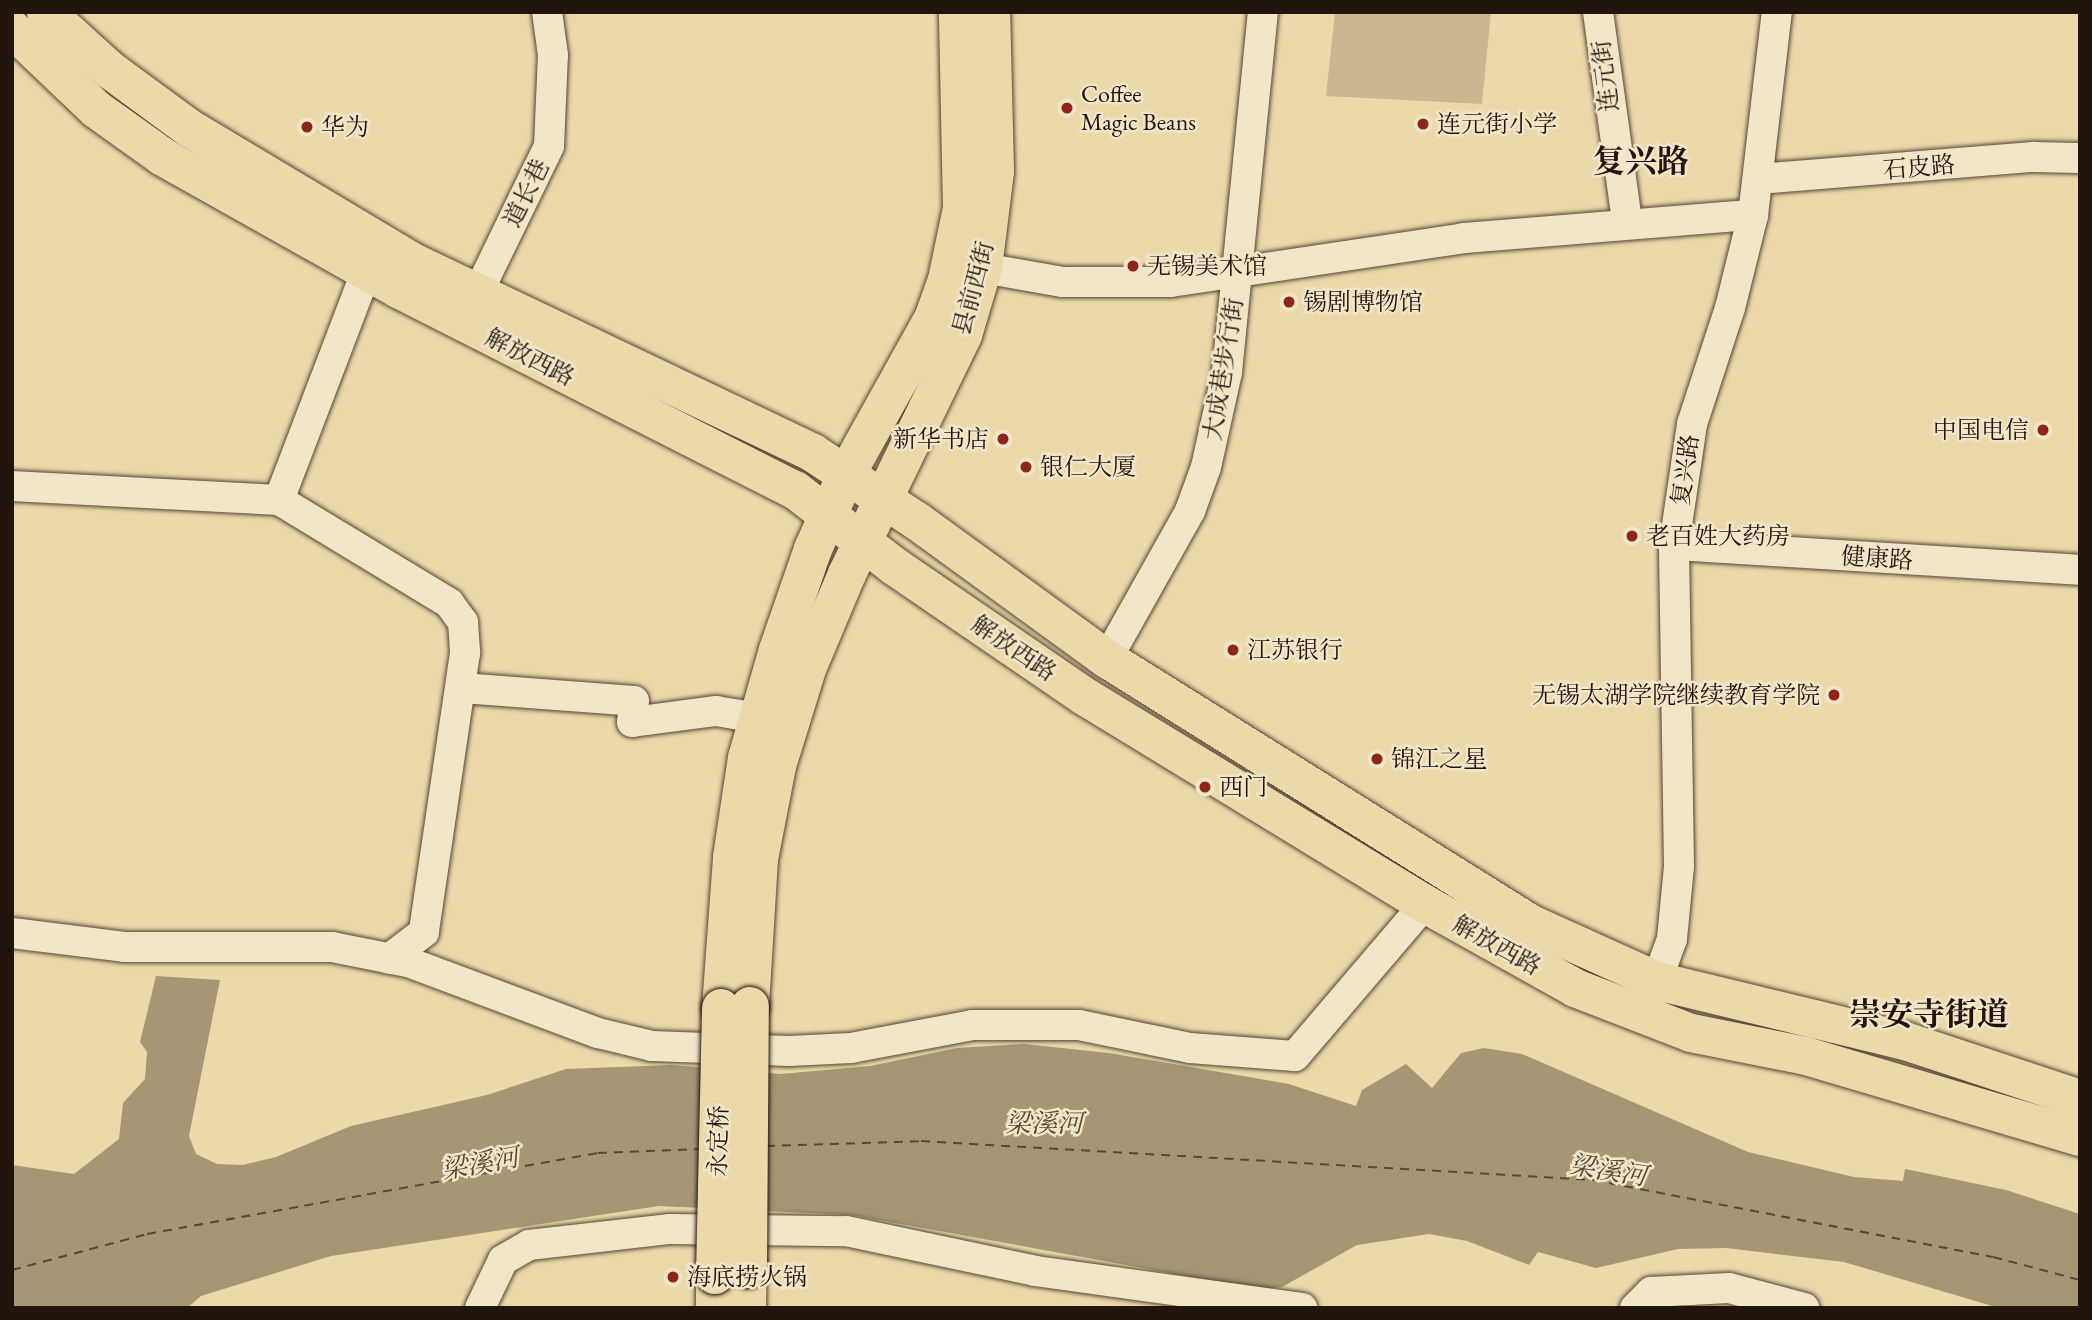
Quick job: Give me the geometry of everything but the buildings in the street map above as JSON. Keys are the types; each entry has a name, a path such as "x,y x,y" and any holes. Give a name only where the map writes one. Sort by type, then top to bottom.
{"main road":[{"name":"县前西街","path":"735,1007 732,858 747,758 758,718 782,637 828,516 846,475 933,319 947,280 962,208 958,12"},
{"name":"县前西街","path":"735,1007 759,859 778,766 807,669 882,498 963,335 983,268 995,171 991,12"},
{"name":"解放西路","path":"32,26 110,70 189,128 470,309 795,490 862,542 1084,696 1424,904 1576,988 1644,1017 1691,1033 1806,1056 2080,1137"},
{"name":"解放西路","path":"32,26 96,109 163,157 366,272 470,309 813,453 882,498 1107,659 1531,924 1657,981 1905,1041 2080,1099"},
{"name":"永定桥","path":"735,1007 726,1284 747,1308"}],"street":[{"name":"道长巷","path":"470,309 549,146 552,55 547,12"},
{"name":"大成巷步行街","path":"1107,659 1190,511 1206,467 1227,372 1263,12"},
{"name":"连元街","path":"1598,12 1627,222"},
{"name":"复兴路","path":"1644,1017 1672,939 1679,866 1674,545 1692,424 1730,308 1753,215 1777,12"},
{"name":"石皮路","path":"1758,179 2033,157 2080,158"},
{"path":"983,268 1062,282 1171,282 1464,238 1627,222 1753,215"},
{"path":"279,500 366,272"},
{"path":"12,486 279,500 449,603 463,622 462,688 424,932 389,958"},
{"name":"健康路","path":"1674,545 2080,570"},
{"path":"462,688 635,701 632,722 716,711 758,718"},
{"path":"12,933 124,947 332,947 389,958 484,989 598,1033 652,1046 789,1051 851,1048 972,1025 1079,1025 1191,1048 1295,1056 1424,904"},
{"path":"480,1308 503,1260 529,1245 670,1229 846,1231 1035,1271 1302,1308"},
{"path":"1635,1308 1651,1292 1729,1288 1804,1308"}],"shaded area":[{"path":"1335,12 1491,12 1482,104 1326,96"}],"water":[{"name":"梁溪河","path":"156,976 220,980 189,1136 196,1154 217,1164 243,1165 276,1157 351,1126 487,1095 566,1069 671,1065 781,1074 870,1066 957,1048 1024,1044 1109,1053 1289,1084 1356,1106 1362,1090 1406,1064 1432,1088 1461,1053 1484,1048 1522,1054 1748,1152 1854,1177 1903,1181 1905,1169 2006,1190 2080,1214 2080,1308 1999,1308 1844,1262 1726,1248 1678,1249 1596,1268 1538,1252 1529,1265 1467,1241 1429,1234 1357,1245 1282,1287 1258,1289 851,1215 659,1206 331,1256 201,1296 187,1308 12,1308 12,1165 74,1174 119,1139 123,1103 145,1079 147,1052 140,1042"}],"ferry route":[{"path":"766,1146 921,1141 1593,1180 1993,1257 2080,1280"},
{"path":"12,1270 147,1234 598,1153 701,1149"}],"place":[{"name":"Coffee Magic Beans","path":"1067,108"},
{"name":"连元街小学","path":"1423,124"},
{"name":"华为","path":"307,127"},
{"name":"无锡美术馆","path":"1133,266"},
{"name":"锡剧博物馆","path":"1289,302"},
{"name":"中国电信","path":"2043,430"},
{"name":"新华书店","path":"1003,439"},
{"name":"银仁大厦","path":"1026,467"},
{"name":"老百姓大药房","path":"1632,536"},
{"name":"江苏银行","path":"1233,650"},
{"name":"无锡太湖学院继续教育学院","path":"1834,695"},
{"name":"锦江之星","path":"1377,759"},
{"name":"西门","path":"1205,787"},
{"name":"海底捞火锅","path":"673,1277"}],"district":[{"name":"复兴路","path":"1641,161"},
{"name":"崇安寺街道","path":"1929,1014"}]}
